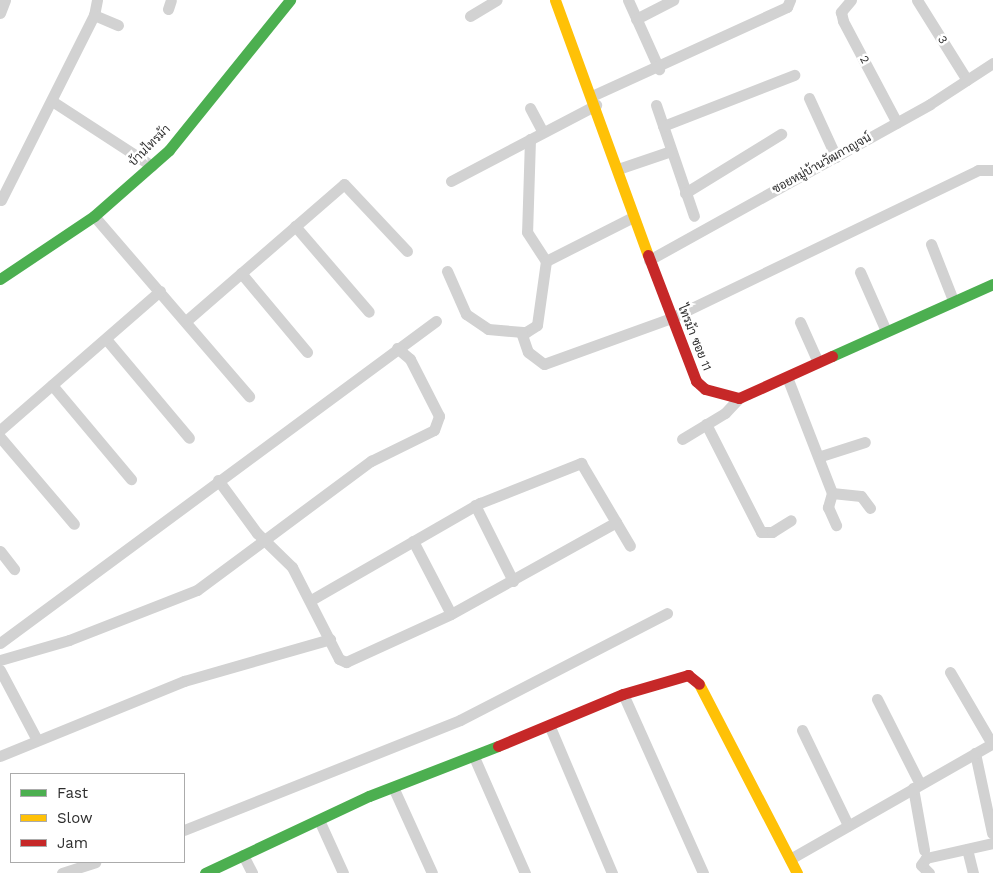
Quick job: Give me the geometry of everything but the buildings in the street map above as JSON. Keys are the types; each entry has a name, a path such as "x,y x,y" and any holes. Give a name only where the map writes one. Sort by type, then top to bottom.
{"street":[{"path":"0,13 5,0"},
{"path":"1,200 94,15 97,0"},
{"name":"บ้านไทรม้า","path":"0,279 94,216 152,166 290,0"},
{"path":"470,16 497,0"},
{"name":"ไทรม้า ซอย 11","path":"555,0 595,100 633,218 696,381 718,395 739,398"},
{"path":"628,0 659,69"},
{"path":"636,19 673,0"},
{"path":"451,181 543,132 595,100 786,8 790,0"},
{"name":"2","path":"851,0 841,12 843,20 897,123"},
{"name":"3","path":"917,0 967,80"},
{"path":"94,15 118,25"},
{"name":"ซอยหมู่บ้านวัฒกาญจน์","path":"649,260 897,123 992,65"},
{"path":"663,126 794,75"},
{"path":"810,98 836,157"},
{"path":"52,101 152,166"},
{"path":"656,105 694,216"},
{"path":"530,108 543,132"},
{"path":"685,193 781,134"},
{"path":"447,271 466,314 488,329 522,332 537,325 546,261 528,232 530,139"},
{"path":"618,169 671,151"},
{"path":"522,332 528,352 544,364 671,318 978,170 993,170"},
{"path":"186,321 295,226 347,184 407,251"},
{"path":"94,216 186,321 248,396"},
{"path":"546,261 633,218"},
{"path":"295,226 369,312"},
{"path":"931,244 953,300"},
{"path":"860,272 886,331"},
{"path":"241,273 307,352"},
{"path":"682,439 706,424 739,398 953,300 993,284"},
{"path":"0,430 160,292"},
{"path":"0,643 436,320"},
{"path":"800,322 818,362"},
{"path":"106,339 189,438"},
{"path":"0,660 69,640 197,590 371,462 440,425 410,359 397,348"},
{"path":"787,377 821,456 832,494 828,507 836,525"},
{"path":"52,385 131,479"},
{"path":"706,424 761,532 772,532 791,520"},
{"path":"0,438 74,524"},
{"path":"821,456 865,442"},
{"path":"311,600 476,505 581,463 630,546"},
{"path":"218,480 267,540 292,567 311,600 339,659 356,661 513,581 616,522"},
{"path":"832,494 861,496 870,508"},
{"path":"476,505 513,581"},
{"path":"413,541 451,614"},
{"path":"0,551 14,569"},
{"path":"185,830 460,720 667,614"},
{"path":"0,756 184,681 330,639"},
{"path":"0,670 37,740"},
{"path":"790,859 992,743 950,672"},
{"path":"205,873 393,787 550,727 623,694 679,675 696,679 797,873"},
{"path":"623,694 702,873"},
{"path":"877,700 917,786 924,850"},
{"path":"550,727 612,873"},
{"path":"802,730 848,825"},
{"path":"929,873 920,865 926,858 967,849 993,838 975,754"},
{"path":"474,757 525,873"},
{"path":"393,787 432,873"},
{"path":"319,820 343,873"},
{"path":"967,849 973,873"},
{"path":"244,855 252,873"},
{"path":"62,873 92,863"}],"traffic: fast":[{"path":"0,279 94,216 169,150 290,0"},
{"path":"832,356 993,284"},
{"path":"205,873 369,796 498,746"}],"traffic: slow":[{"path":"555,0 648,255"},
{"path":"699,684 797,873"}],"traffic: jam":[{"path":"648,255 696,381 705,389 739,398 832,356"},
{"path":"498,746 623,694 688,675 699,684"}]}
